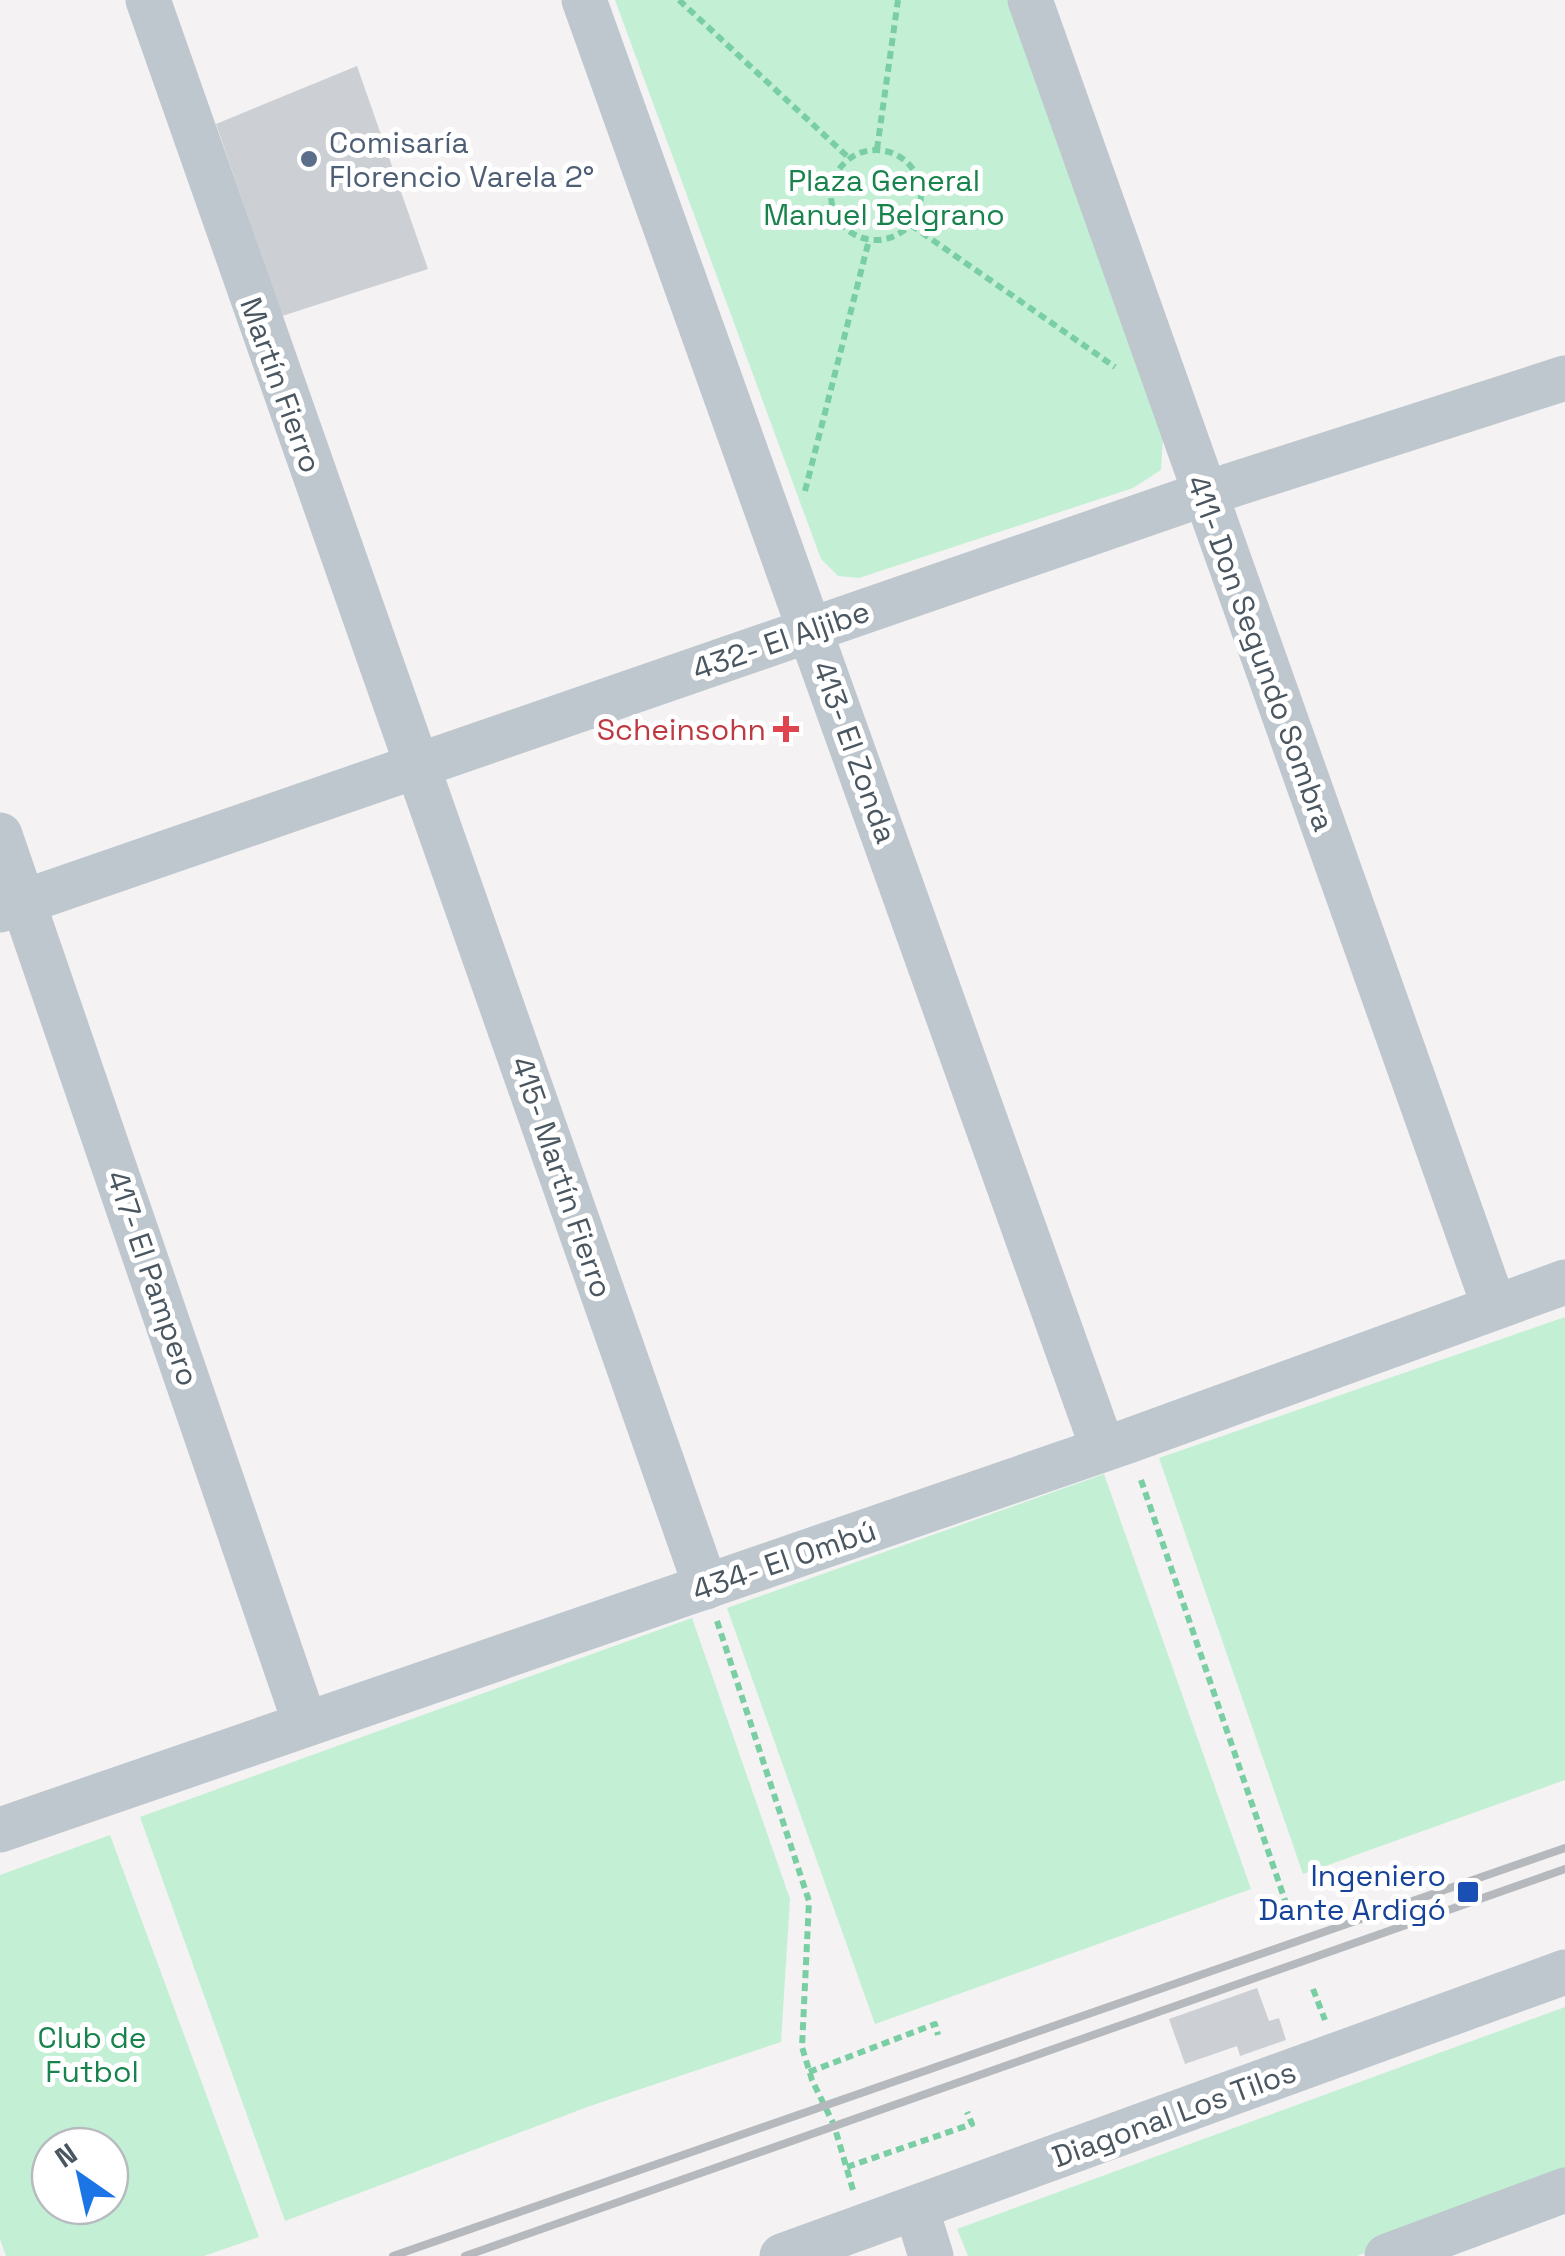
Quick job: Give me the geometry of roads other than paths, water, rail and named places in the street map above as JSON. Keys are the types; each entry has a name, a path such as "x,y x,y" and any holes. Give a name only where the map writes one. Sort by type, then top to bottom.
{"street":[{"name":"Martín Fierro","path":"148,0 418,768"},
{"name":"413- El Zonda","path":"584,0 786,562 1115,1445"},
{"name":"411- Don Segundo Sombra","path":"1030,0 1494,1306"},
{"name":"432- El Aljibe","path":"12,906 1204,494 1565,378"},
{"name":"415- Martín Fierro","path":"418,768 706,1587"},
{"name":"417- El Pampero","path":"0,835 12,906 305,1722"},
{"name":"434- El Ombú","path":"0,1830 1115,1445 1565,1282"},
{"name":"Diagonal Los Tilos","path":"782,2256 1565,1972"},
{"path":"1387,2256 1565,2190"},
{"path":"916,2208 931,2256"}],"railway":[{"path":"393,2256 1565,1848"},
{"path":"465,2256 1565,1869"}],"place":[{"name":"Comisaría Florencio Varela 2°","path":"309,159"},
{"name":"Scheinsohn","path":"786,729"},
{"name":"Ingeniero Dante Ardigó","path":"1468,1892"}],"park label":[{"name":"Plaza General Manuel Belgrano","path":"884,197"},
{"name":"Club de Futbol","path":"92,2054"}]}
